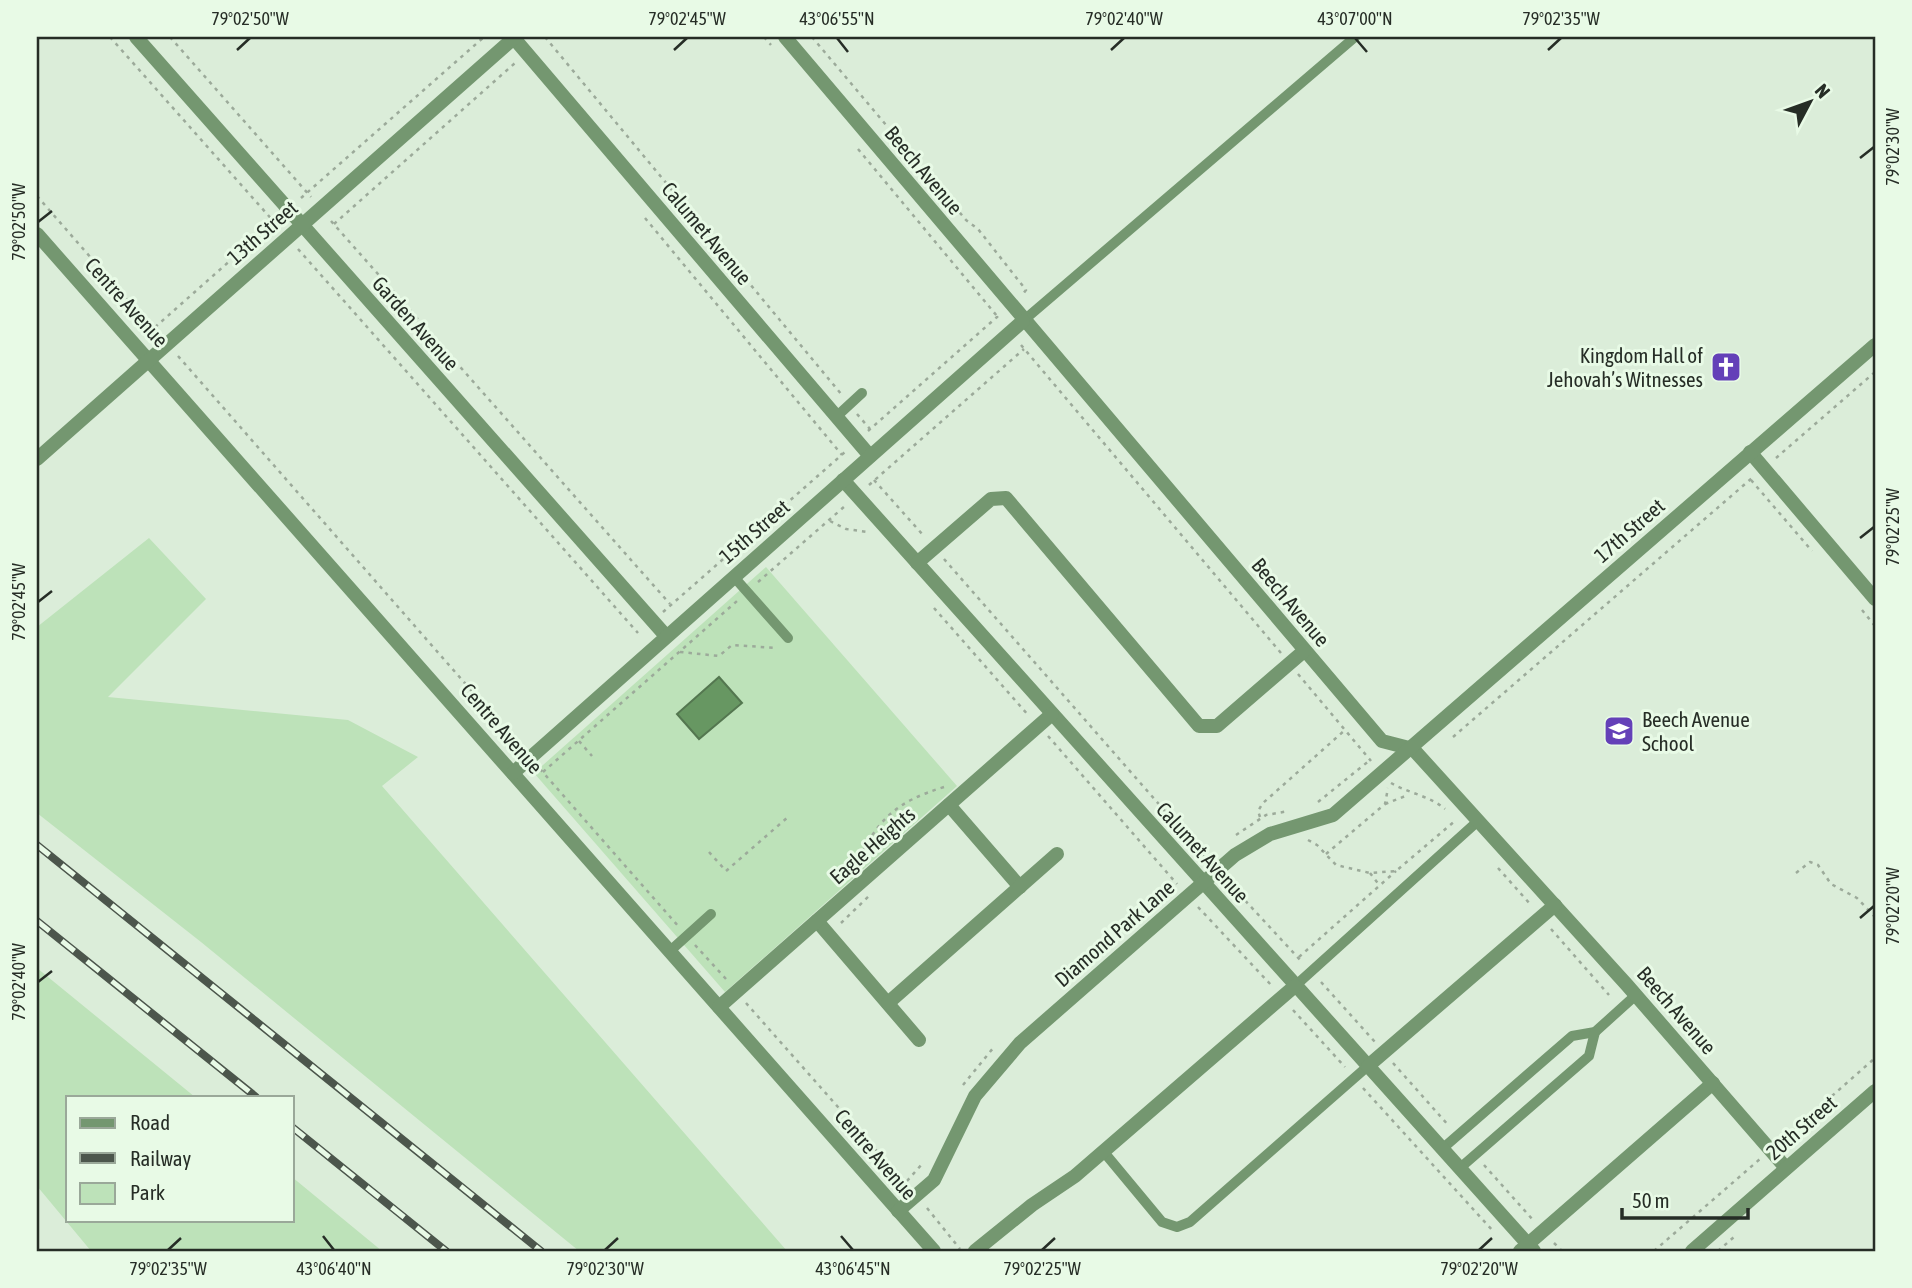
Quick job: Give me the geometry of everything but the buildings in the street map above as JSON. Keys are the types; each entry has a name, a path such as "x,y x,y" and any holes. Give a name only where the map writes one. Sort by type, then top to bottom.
{"street":[{"name":"Garden Avenue","path":"136,37 666,636"},
{"name":"Calumet Avenue","path":"514,37 870,456"},
{"name":"13th Street","path":"37,458 514,37"},
{"name":"Beech Avenue","path":"785,37 1381,741 1413,749 1636,995 1786,1168"},
{"name":"Centre Avenue","path":"37,234 934,1251"},
{"name":"15th Street","path":"513,773 1023,321"},
{"name":"17th Street","path":"1413,749 1875,345"},
{"path":"1750,452 1875,599"},
{"name":"Calumet Avenue","path":"843,480 1460,1168 1527,1249"},
{"path":"917,563 990,499 1006,498 1199,726 1217,726 1304,651"},
{"name":"Eagle Heights","path":"719,1007 1052,714"},
{"name":"Diamond Park Lane","path":"898,1211 934,1180 975,1096 1020,1043 1217,870 1270,834 1333,815 1413,749"},
{"path":"949,805 1020,887"},
{"path":"888,1003 1057,854"},
{"path":"1368,1066 1555,905"},
{"path":"817,920 919,1040"},
{"path":"975,1251 1103,1151 1295,986"},
{"path":"1527,1249 1543,1230 1713,1083"},
{"name":"20th Street","path":"1692,1251 1875,1091"}],"lane":[{"path":"1023,321 1355,37"},
{"path":"836,417 863,393"},
{"path":"734,577 788,638"},
{"path":"1295,986 1478,821"},
{"path":"670,950 711,915"},
{"path":"1442,1149 1572,1036 1595,1032 1636,995"},
{"path":"1460,1168 1589,1056 1595,1032"},
{"path":"1103,1151 1162,1222 1177,1227 1190,1222 1368,1066"}],"path":[{"path":"110,37 641,638"},
{"path":"170,37 670,605"},
{"path":"153,329 484,37"},
{"path":"334,224 546,37 870,429"},
{"path":"764,37 772,47"},
{"path":"638,633 1026,290 978,229 966,220 812,37"},
{"path":"501,49 514,64"},
{"path":"850,140 1382,775"},
{"path":"37,196 916,1195 962,1251"},
{"path":"636,208 842,455"},
{"path":"543,772 1024,348"},
{"path":"1453,737 1875,372"},
{"path":"874,480 1228,883 1458,1135"},
{"path":"830,521 846,529 861,528 868,532"},
{"path":"931,603 1188,896 1493,1231"},
{"path":"666,636 680,652 719,656 732,645 777,649"},
{"path":"1260,818 1258,811 1263,803 1345,730"},
{"path":"519,745 527,738"},
{"path":"579,741 592,756"},
{"path":"1309,807 1370,760"},
{"path":"1385,804 1389,782 1410,795 1436,802 1466,832"},
{"path":"854,869 876,827 889,813 920,794 948,786"},
{"path":"1326,854 1385,804 1410,795"},
{"path":"1235,835 1260,818 1298,809"},
{"path":"709,852 726,871 788,817"},
{"path":"1298,958 1455,820"},
{"path":"1306,839 1326,854 1336,866 1370,873 1396,872"},
{"path":"1207,858 1216,851"},
{"path":"1492,861 1609,995"},
{"path":"1796,873 1810,862 1818,865 1831,884 1857,898 1875,917"},
{"path":"1370,873 1380,886"},
{"path":"1228,883 1237,875"},
{"path":"1475,1154 1562,1251"}],"green space":[{"path":"149,538 206,599 108,697 348,720 418,757 382,786 787,1251 579,1251 201,942 37,813 37,627"},
{"path":"766,567 957,786 725,992 534,773"},
{"path":"37,968 194,1096 66,1096 66,1221 37,1186"},
{"path":"294,1179 382,1251 91,1251 67,1222 294,1222"}],"shaded area":[{"path":"719,677 742,703 699,739 677,714"}],"railway":[{"path":"37,845 541,1251"},
{"path":"37,921 255,1096"},
{"path":"294,1129 446,1251"}],"place":[{"name":"Kingdom Hall of Jehovah’s Witnesses","path":"1726,367"},
{"name":"Beech Avenue School","path":"1619,731"}]}
